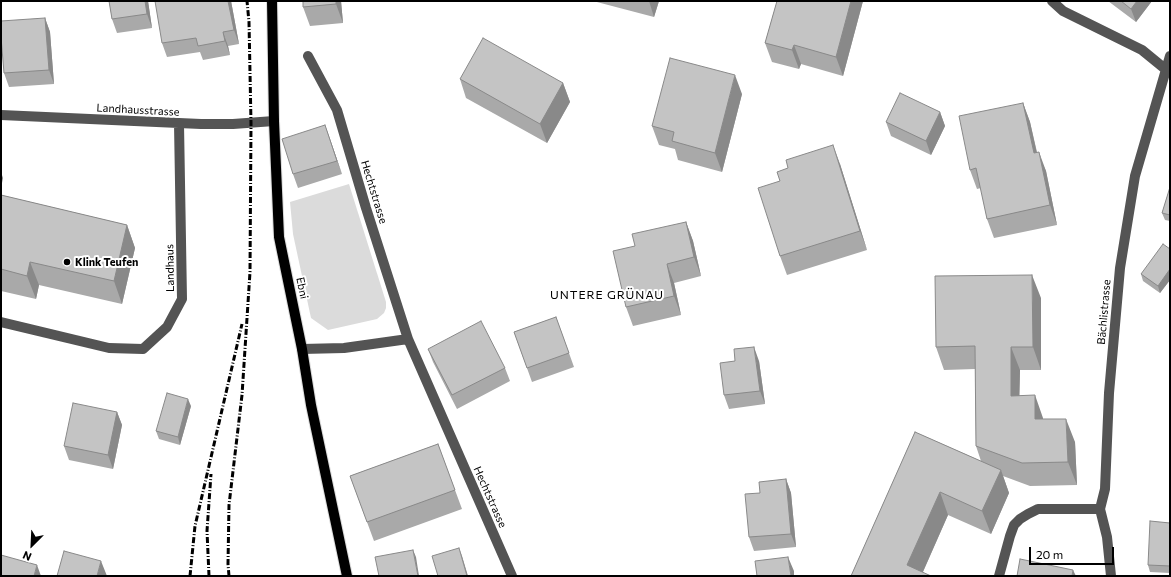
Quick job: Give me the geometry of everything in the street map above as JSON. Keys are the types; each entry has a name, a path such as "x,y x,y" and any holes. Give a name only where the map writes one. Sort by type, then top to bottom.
{"main road":[{"name":"Ebni","path":"272,1 274,121 279,237 302,348 311,405 347,576"}],"street":[{"path":"1052,1 1063,11 1142,50 1168,71"},
{"name":"Hechtstrasse","path":"308,56 337,110 408,340 512,576"},
{"name":"Bächlistrasse","path":"1111,576 1107,537 1100,509 1105,489 1109,393 1120,268 1135,176 1168,71 1170,56"},
{"name":"Landhausstrasse","path":"1,115 179,124 233,124 274,121"},
{"name":"Landhaus","path":"1,322 109,348 143,349 168,327 182,299 179,124"},
{"path":"302,348 344,348 408,340"},
{"path":"999,576 1014,525 1020,519 1038,509 1100,509"}],"shaded area":[{"path":"349,184 386,302 386,308 384,313 377,319 328,330 311,318 293,234 290,202"}],"building":[{"path":"109,1 145,1 147,14 112,19"},
{"path":"155,1 228,1 234,30 223,32 225,41 198,46 196,38 162,43"},
{"path":"303,1 336,1 336,4 303,7"},
{"path":"777,1 851,1 836,57 794,45 792,50 765,43"},
{"path":"1121,1 1137,1 1131,9"},
{"path":"45,18 49,70 4,73 1,21"},
{"path":"483,38 563,83 540,124 460,79"},
{"path":"670,58 735,75 715,153 672,141 674,132 652,126"},
{"path":"900,93 940,112 926,141 886,122"},
{"path":"1023,103 1034,153 1039,152 1050,205 987,219 976,168 970,170 959,116"},
{"path":"325,125 337,161 293,174 282,139"},
{"path":"833,145 860,231 780,256 758,188 780,181 777,172 788,168 786,160"},
{"path":"1170,187 1170,215 1162,213"},
{"name":"Klink Teufen","path":"1,195 127,225 114,281 30,262 27,276 1,269"},
{"path":"686,222 694,257 667,264 674,296 626,307 613,251 635,246 632,234"},
{"path":"1163,244 1170,249 1170,269 1158,286 1141,274"},
{"path":"1032,275 1033,347 1011,347 1011,396 1035,395 1035,419 1066,419 1068,462 1022,463 976,446 975,346 936,347 935,276"},
{"path":"556,317 569,353 527,368 514,332"},
{"path":"481,321 505,368 452,395 428,349"},
{"path":"754,347 760,391 724,395 720,363 735,361 734,349"},
{"path":"167,393 188,399 178,437 156,431"},
{"path":"73,403 117,412 108,455 64,446"},
{"path":"915,432 1001,470 982,511 940,492 907,565 931,576 851,576"},
{"path":"438,444 455,490 367,522 350,476"},
{"path":"786,479 791,534 749,537 745,494 760,493 759,482"},
{"path":"1150,521 1170,523 1170,566 1148,565"},
{"path":"459,548 467,576 438,576 432,556"},
{"path":"413,550 418,576 379,576 375,557"},
{"path":"64,551 101,561 97,576 57,576"},
{"path":"1,555 37,565 34,576 1,576"},
{"path":"788,557 791,576 757,576 755,561"},
{"path":"1020,559 1073,570 1072,576 1017,576"}],"railway":[{"path":"229,576 229,505 242,395 250,272 251,123 249,22 247,1"},
{"path":"190,576 195,526 242,324"},
{"path":"209,576 207,531 211,474"}],"place":[{"name":"Klink Teufen","path":"67,262"}],"district":[{"name":"UNTERE GRÜNAU","path":"607,295"}]}
